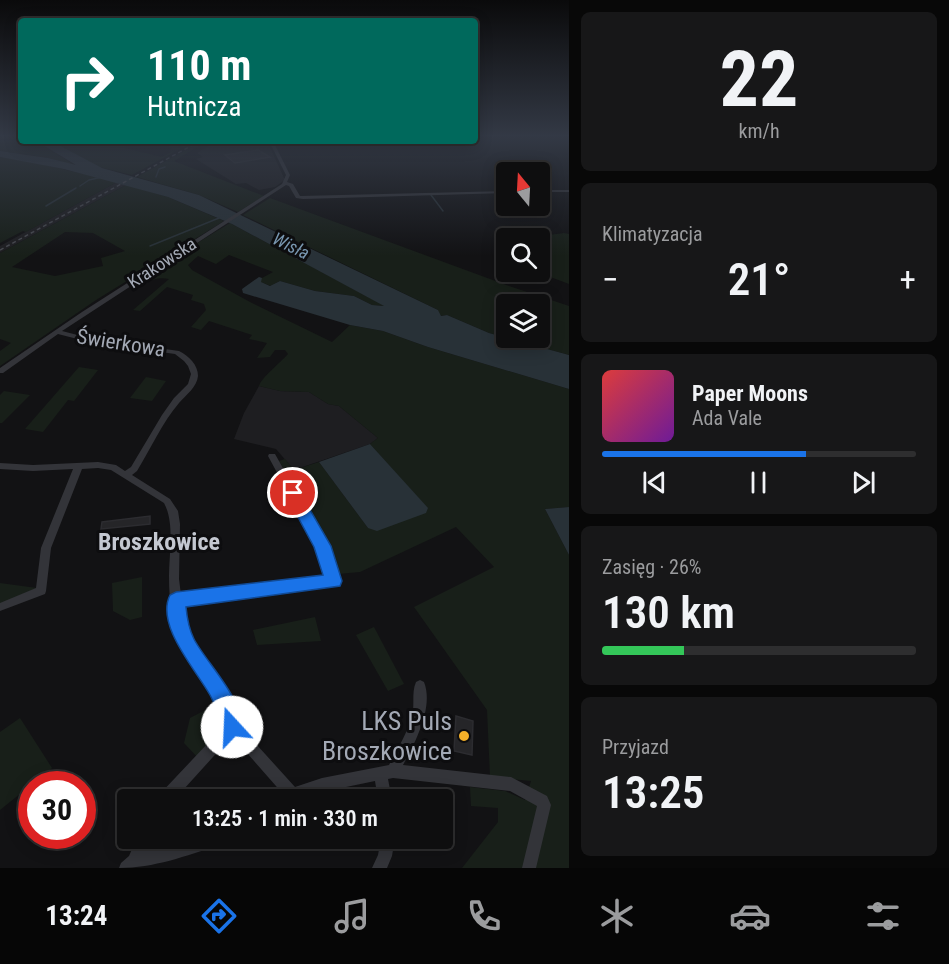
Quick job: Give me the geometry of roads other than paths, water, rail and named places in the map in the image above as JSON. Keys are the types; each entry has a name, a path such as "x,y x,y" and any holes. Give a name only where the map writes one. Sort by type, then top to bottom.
{"street":[{"path":"288,176 286,183 291,185 298,196 303,198 496,192"},
{"name":"Krakowska","path":"0,371 286,183"},
{"path":"550,191 569,191"},
{"name":"Świerkowa","path":"58,332 89,340 177,352 183,354 189,362 194,373 191,385 171,409 134,469 127,474"},
{"path":"176,600 334,581 322,546 272,456"},
{"path":"0,466 113,467 167,501 173,511 178,620 187,644 216,687 227,709 232,727 283,789"},
{"path":"1,607 41,591 46,548 79,466"},
{"path":"386,789 387,772 418,718 422,705 420,686"},
{"path":"174,789 232,727"},
{"path":"311,789 387,772 511,784 542,801 543,814 529,868"},
{"path":"130,865 139,849"},
{"path":"130,865 185,849"},
{"path":"379,868 386,849"}],"water":[{"name":"Wisła","path":"88,176 129,176 199,195 438,310 441,316 447,315 496,335 496,348 544,348 569,355 569,389 428,347 383,331 350,325 243,293 242,289 259,277 262,278 261,282 270,286 280,281 315,291 354,296 372,305 384,306 232,224 168,197"},
{"path":"370,444 428,508 426,513 377,531 368,528 319,462"},
{"path":"569,507 569,555 545,509"}],"waterway":[{"path":"80,186 89,180 102,177"},
{"path":"46,206 76,188"},
{"path":"431,195 443,211"},
{"path":"150,246 219,218"}],"railway":[{"path":"0,250 137,176"}],"place":[{"name":"LKS Puls Broszkowice","path":"464,736"}],"district":[{"name":"Broszkowice","path":"159,542"}]}
